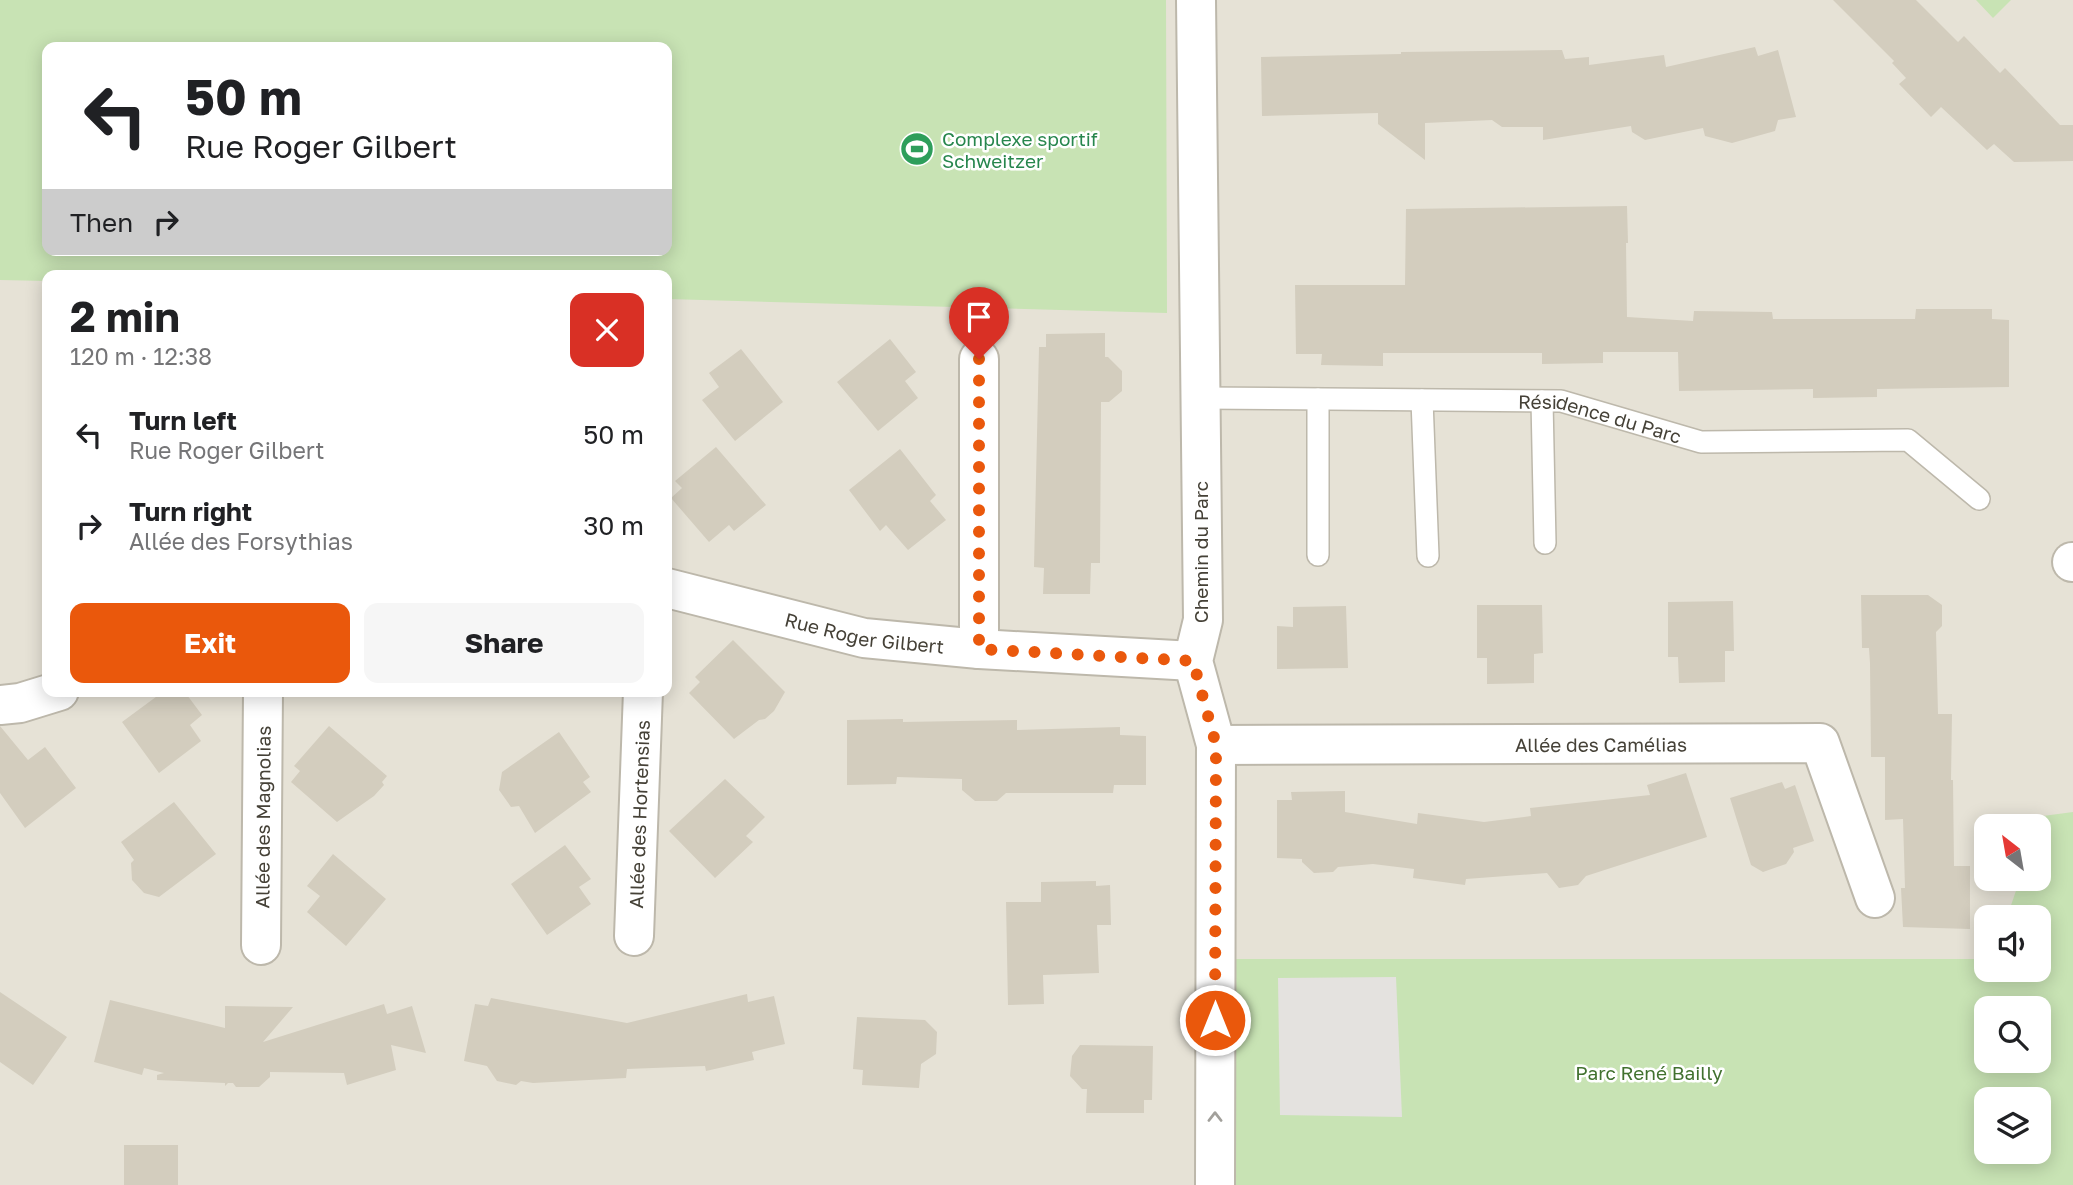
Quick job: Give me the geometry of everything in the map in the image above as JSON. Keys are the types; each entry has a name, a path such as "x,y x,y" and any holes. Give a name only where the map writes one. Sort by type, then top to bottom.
{"street":[{"name":"Chemin du Parc","path":"1196,0 1203,620 1193,661 1216,745 1215,1185"},
{"path":"979,359 979,649"},
{"name":"Rue Roger Gilbert","path":"672,589 864,638 979,649 1193,661"},
{"path":"0,705 42,696"},
{"name":"Allée des Magnolias","path":"261,945 263,697"},
{"name":"Allée des Hortensias","path":"634,936 643,697"},
{"name":"Allée des Camélias","path":"1216,745 1821,743 1875,898"}],"lane":[{"name":"Résidence du Parc","path":"1200,398 1561,401 1701,442 1908,440 1979,499"},
{"path":"1318,399 1318,555"},
{"path":"1422,400 1429,556"},
{"path":"1542,401 1545,543"}],"shaded area":[{"path":"0,0 2073,0 2073,1185 0,1185"},
{"path":"1396,977 1402,1117 1280,1115 1278,978"}],"green space":[{"name":"Complexe sportif Schweitzer","path":"0,0 1166,0 1167,313 672,299 672,270 42,270 42,281 0,280"},
{"path":"1976,0 2011,0 1993,18"},
{"name":"Parc René Bailly","path":"2073,812 2073,1185 1233,1185 1226,959 1974,959 1974,982 2051,982 2051,905 2011,905 2016,891 2051,891 2051,815"}],"building":[{"path":"1833,0 1916,0 1958,42 1964,36 2000,73 2005,68 2060,125 2073,125 2073,161 2014,162 1994,144 1987,150 1941,107 1931,117 1899,84 1906,78 1892,63 1894,61"},
{"path":"1755,47 1758,56 1778,50 1796,117 1778,120 1775,131 1732,143 1705,136 1703,128 1645,140 1632,132 1631,126 1543,140 1543,127 1502,127 1492,120 1425,123 1425,160 1378,124 1378,113 1262,116 1261,57 1562,50 1565,59 1589,57 1589,65 1664,55 1666,67"},
{"path":"1627,206 1627,317 1693,321 1694,311 1772,312 1773,319 1915,319 1916,309 1992,309 1992,319 2009,320 2009,387 1877,389 1877,397 1813,398 1813,389 1679,391 1678,352 1603,352 1603,363 1542,364 1542,353 1383,353 1383,366 1321,365 1322,354 1296,354 1295,285 1405,285 1406,209"},
{"path":"1105,333 1105,357 1122,371 1122,391 1109,402 1101,402 1100,563 1091,563 1090,594 1043,594 1044,568 1034,567 1039,347 1046,347 1046,334"},
{"path":"890,339 916,372 905,381 918,398 878,431 837,382"},
{"path":"741,349 783,402 735,441 702,400 719,387 709,373"},
{"path":"716,447 766,505 734,531 729,525 709,542 672,499 682,488 675,481"},
{"path":"900,449 936,495 930,501 946,520 908,550 886,525 880,531 849,490"},
{"path":"1861,595 1928,595 1942,605 1942,626 1936,632 1938,714 1952,714 1954,866 1970,866 1970,929 1903,927 1903,819 1885,820 1885,757 1871,757 1870,663 1869,648 1862,648"},
{"path":"1733,601 1734,651 1725,651 1725,682 1679,683 1678,657 1668,657 1668,602"},
{"path":"1477,605 1542,605 1543,653 1534,654 1534,683 1487,684 1487,658 1477,658"},
{"path":"1346,606 1348,668 1277,669 1277,626 1293,627 1293,607"},
{"path":"733,640 785,692 774,711 734,739 689,693 700,682 695,677"},
{"path":"156,697 188,697 202,715 190,725 201,741 159,773 122,722"},
{"path":"903,719 903,722 1017,720 1017,730 1120,727 1120,735 1146,736 1146,785 1114,785 1113,793 1006,793 997,801 975,801 962,790 962,779 897,777 896,784 847,785 847,720"},
{"path":"0,726 28,760 45,747 76,788 25,828 0,793"},
{"path":"329,726 387,776 382,782 384,785 374,796 337,822 291,782 300,771 294,766"},
{"path":"559,732 590,777 583,782 591,792 535,833 519,806 511,807 499,790 502,772"},
{"path":"1686,773 1707,837 1586,876 1578,885 1559,888 1547,873 1466,879 1465,885 1413,878 1414,869 1373,864 1338,867 1333,872 1314,873 1302,859 1277,858 1277,800 1292,800 1291,792 1345,791 1345,812 1417,824 1418,813 1484,822 1531,816 1530,808 1650,795 1647,785"},
{"path":"725,779 765,817 746,836 753,842 715,878 669,831"},
{"path":"1782,782 1785,789 1795,785 1814,841 1793,848 1794,852 1786,864 1763,872 1751,865 1730,798"},
{"path":"174,802 216,854 159,897 144,893 132,880 131,863 134,860 121,842"},
{"path":"565,845 591,879 579,887 591,904 547,935 511,884"},
{"path":"333,854 386,899 346,946 307,912 320,896 307,886"},
{"path":"1096,881 1096,886 1110,885 1111,925 1097,925 1099,973 1043,975 1044,1004 1008,1005 1006,902 1041,902 1041,882"},
{"path":"0,992 67,1037 33,1085 0,1062"},
{"path":"747,994 748,1002 774,996 785,1044 752,1052 754,1060 706,1071 705,1066 627,1069 626,1078 533,1083 521,1081 516,1085 497,1081 487,1066 464,1061 475,1004 488,1006 491,998 627,1023"},
{"path":"110,1000 225,1028 225,1006 293,1007 263,1042 384,1004 387,1014 412,1006 426,1053 391,1045 396,1070 347,1085 344,1073 270,1072 270,1077 259,1087 236,1087 233,1083 225,1086 225,1083 157,1080 157,1075 164,1073 144,1068 142,1075 94,1062"},
{"path":"857,1017 925,1020 937,1032 936,1054 921,1064 919,1088 862,1085 863,1070 853,1069"},
{"path":"1080,1045 1153,1046 1152,1100 1144,1100 1144,1113 1086,1113 1087,1089 1082,1089 1070,1076 1072,1056"},
{"path":"124,1145 178,1145 178,1185 124,1185"}],"place":[{"name":"Complexe sportif Schweitzer","path":"917,149"}],"route":[{"path":"979,359 979,649 1193,661 1216,745 1215,1020"}]}
